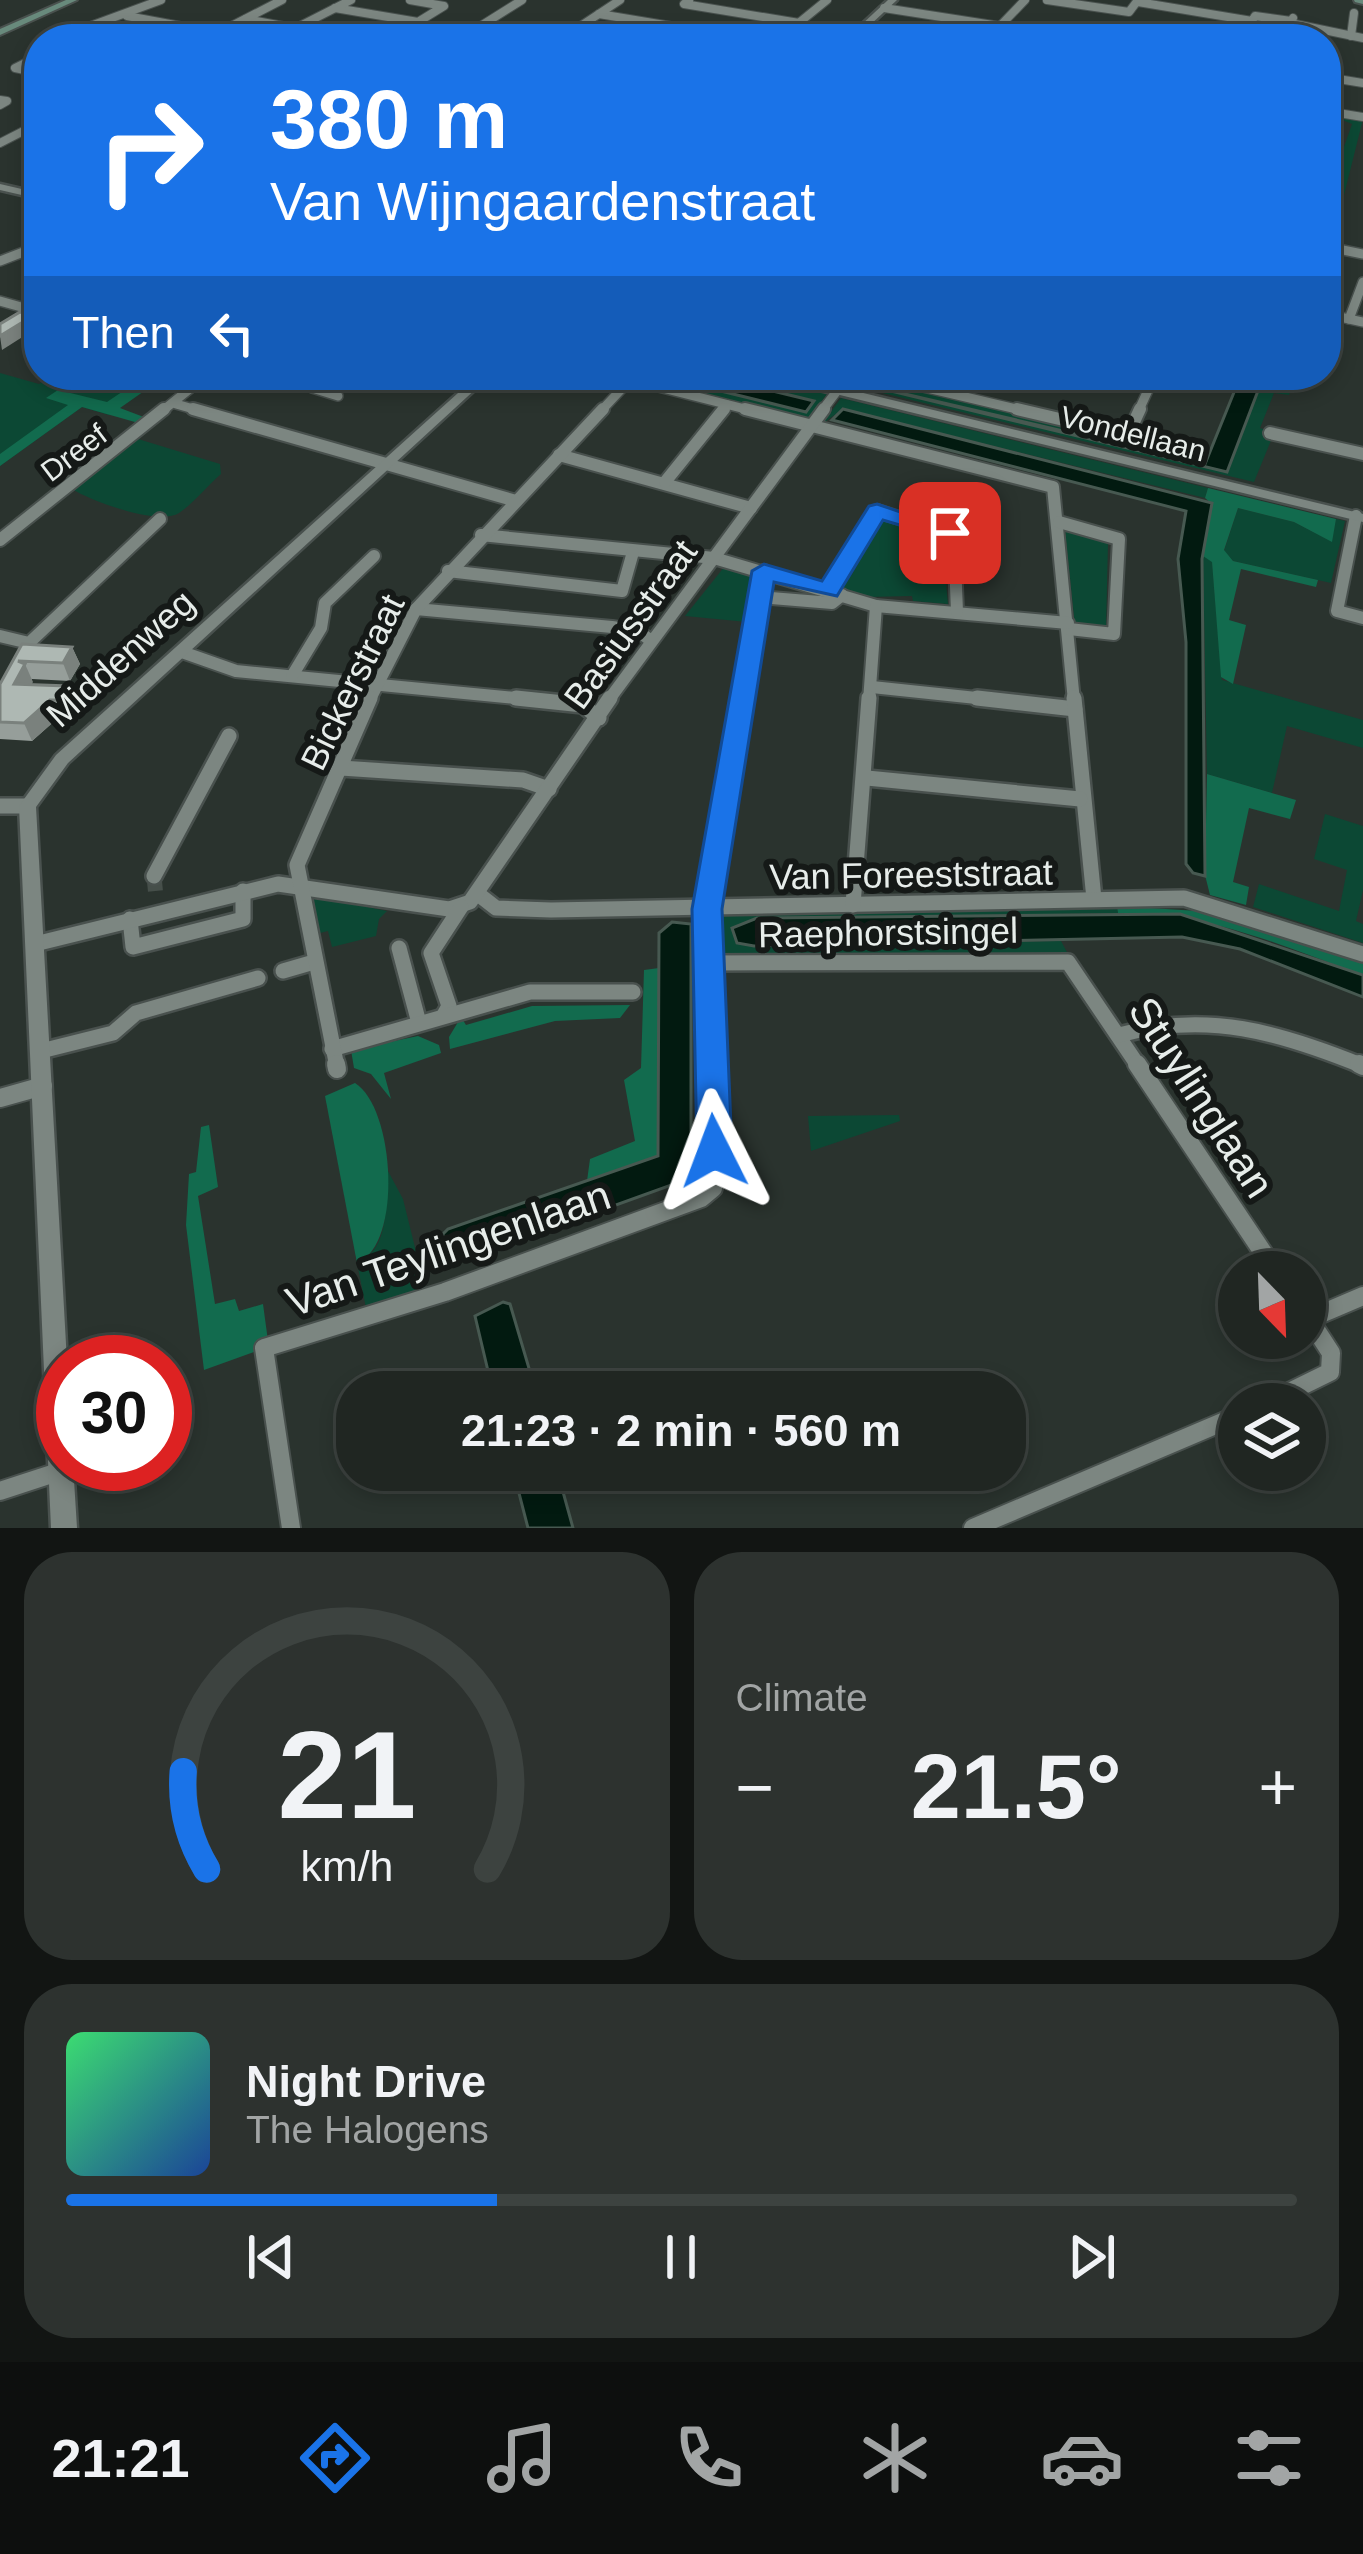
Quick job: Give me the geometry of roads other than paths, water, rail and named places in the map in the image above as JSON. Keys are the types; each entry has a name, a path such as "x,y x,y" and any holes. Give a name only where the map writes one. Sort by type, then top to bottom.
{"main road":[{"path":"0,30 70,0"}],"street":[{"path":"127,16 161,0"},
{"path":"236,24 282,0"},
{"path":"304,24 351,0"},
{"path":"334,8 418,22 444,6 410,0"},
{"path":"484,24 522,0"},
{"path":"584,24 620,0"},
{"path":"689,0 684,4 799,22"},
{"path":"739,13 754,0"},
{"path":"797,24 826,0"},
{"path":"866,24 893,0"},
{"path":"1002,24 1025,0"},
{"path":"1047,0 1129,12 1138,1 1252,21 1271,13 1295,16 1298,24"},
{"path":"884,8 987,24"},
{"path":"1351,36 1358,18 1354,13"},
{"path":"599,14 653,24"},
{"path":"1197,23 1203,14"},
{"path":"91,24 110,15 170,24"},
{"path":"246,19 274,24"},
{"path":"1341,34 1363,38"},
{"path":"14,68 24,63"},
{"path":"0,68 24,70"},
{"path":"1349,319 1363,282"},
{"path":"1341,317 1363,322"},
{"name":"Dreef","path":"0,540 191,390"},
{"path":"318,390 338,396"},
{"name":"Middenweg","path":"27,806 62,759 469,390"},
{"name":"Bickerstraat","path":"297,884 298,866 378,683 416,609 621,390"},
{"path":"669,390 1053,487 1069,626 1080,799 1094,899"},
{"name":"Vondellaan","path":"833,390 1359,517"},
{"path":"936,390 1128,435 1148,390"},
{"name":"Basiusstraat","path":"478,894 650,640 837,391"},
{"path":"176,404 516,501"},
{"path":"665,482 727,405"},
{"path":"1270,433 1363,454"},
{"path":"560,455 752,508"},
{"path":"759,596 832,603 877,511 954,535 957,612"},
{"path":"1359,517 1336,610 1363,618"},
{"path":"0,636 29,644 160,519"},
{"path":"481,536 631,560 714,557 877,605 1114,634 1119,539 1059,522"},
{"path":"292,676 321,628 326,603 374,556"},
{"path":"448,571 622,591 631,560"},
{"name":"Van Teylingenlaan","path":"291,1528 264,1348 334,1322 445,1292 701,1198 715,1180 707,909 764,571"},
{"path":"853,905 867,778 877,605"},
{"path":"416,609 612,627 638,631 650,640"},
{"path":"182,652 236,671 583,705 599,718"},
{"path":"872,687 1075,709"},
{"path":"154,876 229,736"},
{"path":"341,769 523,781 549,789"},
{"path":"867,778 1080,799"},
{"path":"0,806 27,806 55,1335"},
{"path":"35,944 130,919 157,905 297,884 449,909 461,907"},
{"path":"297,884 337,1069"},
{"path":"130,919 133,947 243,919 248,914 243,891"},
{"path":"444,1015 449,1006 431,951 461,907 478,894"},
{"name":"Van Foreeststraat","path":"478,894 503,909 1184,898 1363,954"},
{"path":"398,948 419,1023"},
{"path":"283,971 314,962"},
{"name":"Raephorstsingel","path":"708,963 1068,962"},
{"name":"Stuylinglaan","path":"1068,962 1262,1251"},
{"path":"41,1052 113,1033 136,1012 258,978"},
{"path":"332,1049 530,992 633,992"},
{"path":"1119,1035 1195,1018 1238,1022 1363,1066"},
{"path":"0,1098 43,1086"},
{"path":"1326,1309 1363,1296"},
{"path":"1307,1383 1330,1372 1331,1353 1326,1345"},
{"path":"974,1528 1218,1424"},
{"path":"0,1491 36,1479"},
{"path":"63,1491 64,1528"}],"tunnel":[{"path":"154,876 156,897"}]}
